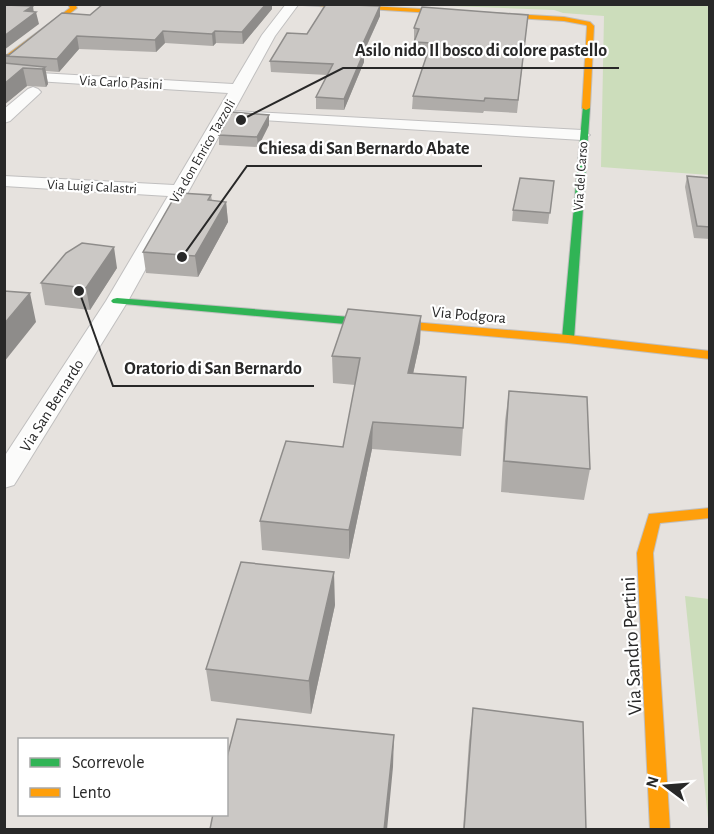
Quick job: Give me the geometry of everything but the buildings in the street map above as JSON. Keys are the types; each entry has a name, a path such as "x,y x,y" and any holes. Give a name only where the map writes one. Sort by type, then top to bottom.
{"street":[{"path":"4,61 74,8 71,4"},
{"name":"Via del Carso","path":"291,5 579,20 591,26 568,339"},
{"name":"Via don Enrico Tazzoli","path":"117,301 269,35 291,5"},
{"name":"Via Carlo Pasini","path":"4,75 238,89"},
{"path":"4,118 33,92"},
{"path":"223,115 582,135"},
{"name":"Via Luigi Calastri","path":"4,181 180,191"},
{"name":"Via Podgora","path":"117,301 568,339 710,355"},
{"name":"Via San Bernardo","path":"4,479 117,301"},
{"name":"Via Sandro Pertini","path":"660,830 645,553 654,518 710,513"}],"green space":[{"path":"425,5 709,5 709,175 601,167 604,16 563,13 554,10"},
{"path":"685,596 709,599 709,828"}],"traffic: fast":[{"path":"568,339 586,108"},
{"path":"117,301 400,325"}],"traffic: slow":[{"path":"4,61 74,8 71,4"},
{"path":"289,4 564,19 588,23 591,26 586,108"},
{"path":"400,325 568,339 710,355"},
{"path":"660,830 645,553 654,518 710,513"}],"place":[{"name":"Asilo nido Il bosco di colore pastello","path":"241,120"},
{"name":"Chiesa di San Bernardo Abate","path":"182,257"},
{"name":"Oratorio di San Bernardo","path":"79,291"}]}
